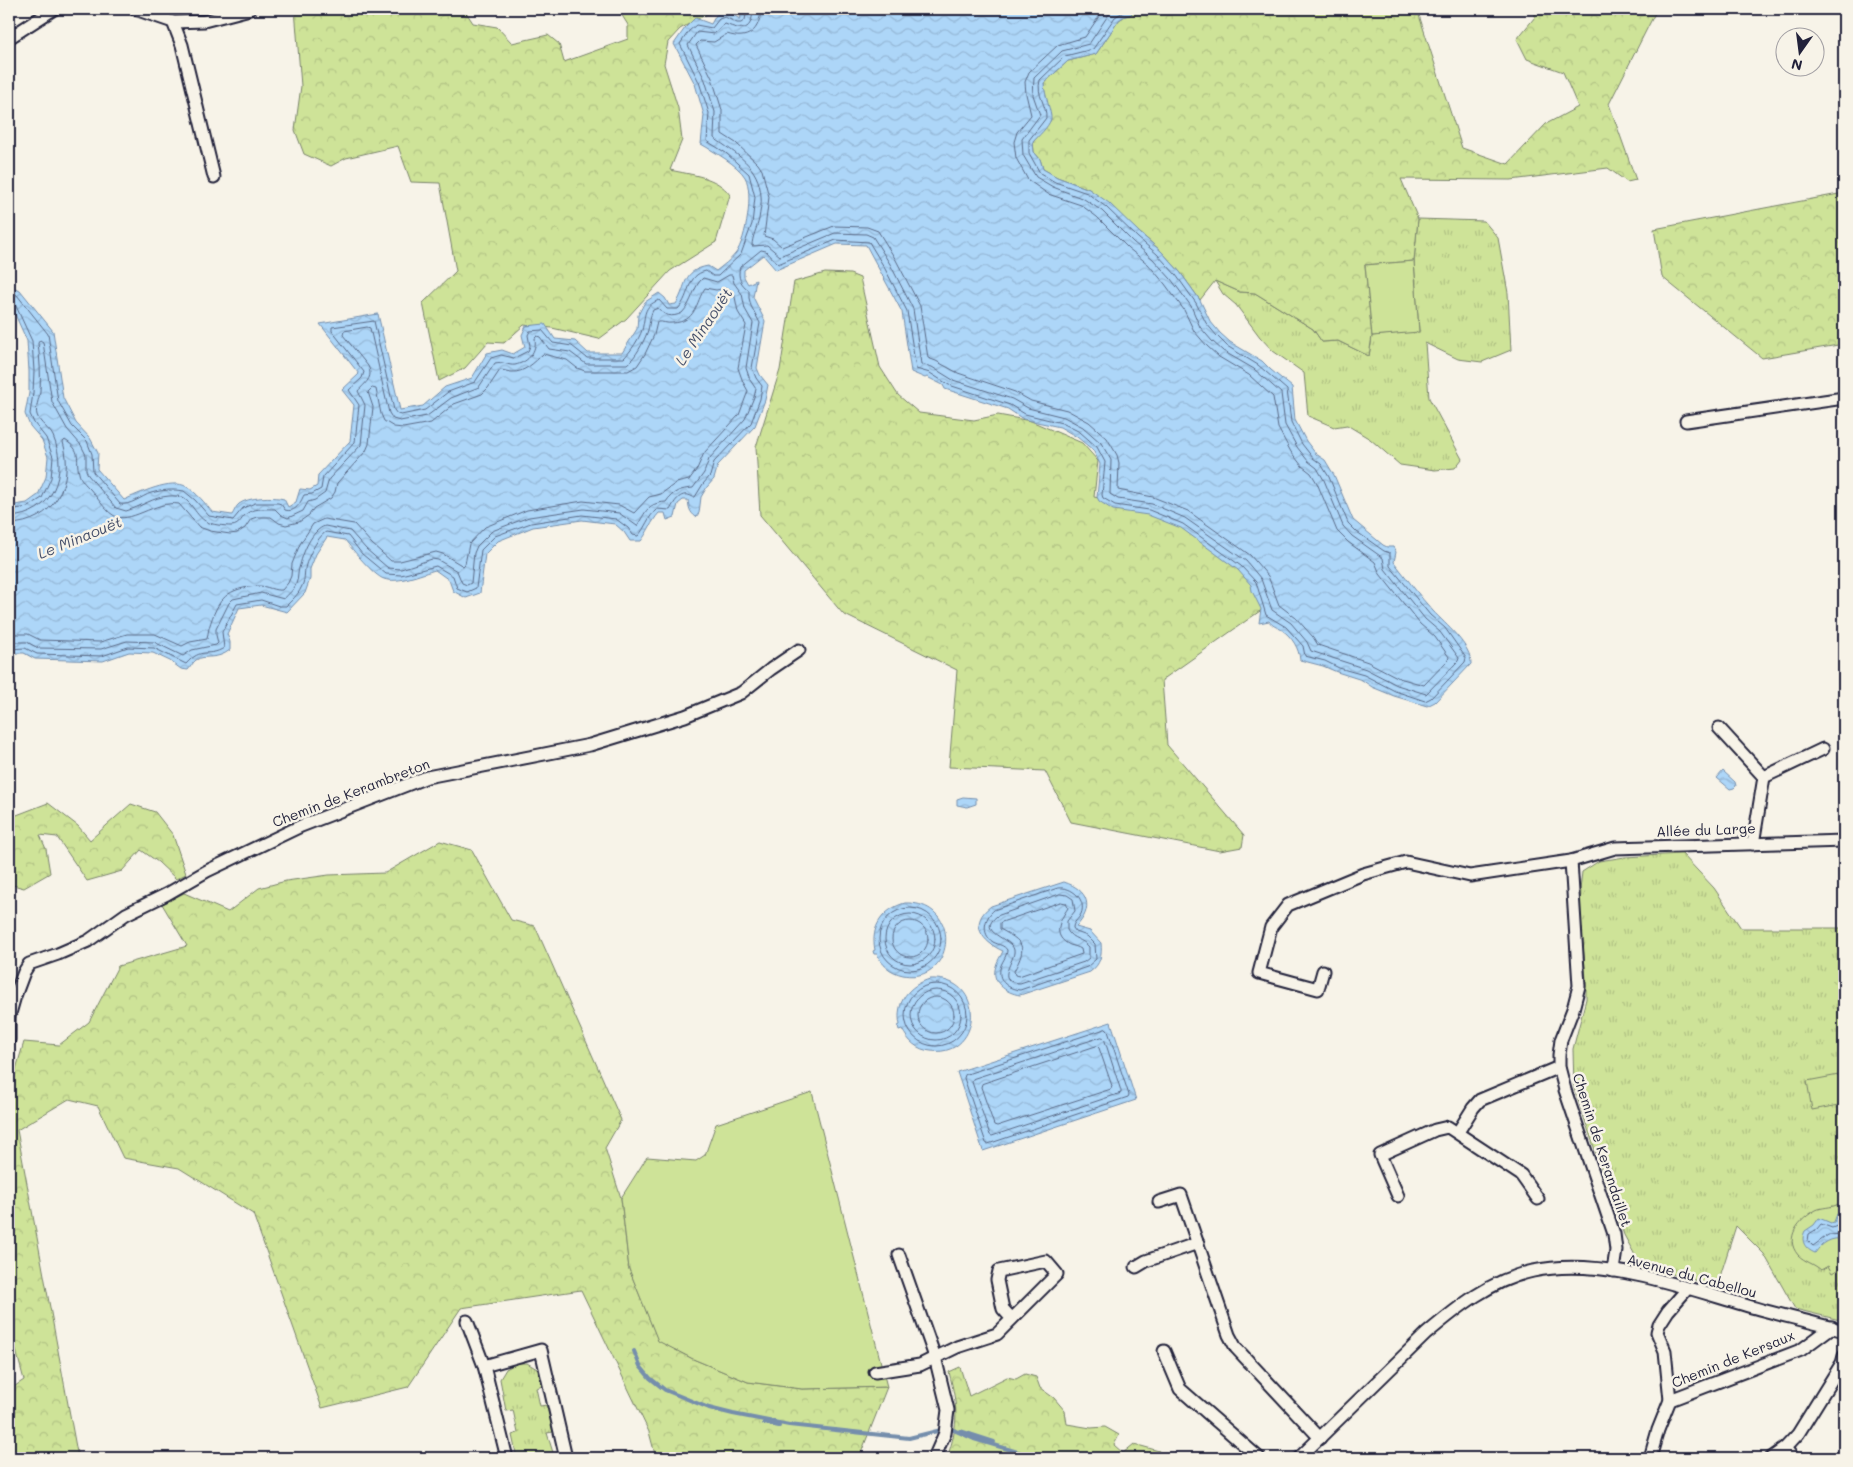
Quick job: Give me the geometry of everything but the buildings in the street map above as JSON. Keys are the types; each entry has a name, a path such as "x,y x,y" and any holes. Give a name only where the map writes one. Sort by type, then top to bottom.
{"street":[{"path":"9,38 54,9"},
{"path":"135,9 173,22 204,21 250,9"},
{"path":"173,22 182,46 214,177"},
{"path":"1686,421 1844,398"},
{"name":"Chemin de Kerambreton","path":"9,1040 9,1017 24,972 29,964 88,941 126,914 167,894 207,871 301,826 427,777 590,745 685,716 741,693 799,650"},
{"path":"1719,728 1764,776"},
{"path":"1764,776 1823,749"},
{"path":"1752,844 1764,776"},
{"name":"Allée du Large","path":"1323,971 1318,988 1258,973 1272,927 1288,905 1363,874 1406,862 1470,876 1571,862 1616,848 1844,841"},
{"name":"Chemin de Kerandaillet","path":"1571,862 1579,986 1573,1009 1561,1040 1560,1067 1565,1090 1614,1234 1616,1250 1613,1271"},
{"path":"1458,1132 1480,1100 1560,1067"},
{"path":"1398,1196 1380,1155 1434,1130 1448,1127 1522,1175 1538,1199"},
{"path":"1159,1202 1181,1195 1229,1336 1236,1348 1320,1438"},
{"path":"1136,1267 1146,1261 1198,1243"},
{"path":"899,1255 935,1357 948,1410 945,1433 934,1458"},
{"path":"875,1372 920,1365 957,1347 997,1334 1012,1319 1057,1274 1046,1260 999,1271 997,1280 1004,1309 1012,1319"},
{"name":"Avenue du Cabellou","path":"1299,1458 1426,1334 1467,1300 1510,1278 1533,1271 1568,1268 1613,1271 1688,1288 1760,1310 1844,1331"},
{"name":"Chemin de Kersaux","path":"1650,1458 1658,1430 1670,1400 1665,1351 1658,1332 1660,1324 1668,1311 1688,1288"},
{"path":"467,1321 484,1366 507,1458"},
{"name":"Chemin de Kersaux","path":"1670,1400 1801,1350 1832,1327"},
{"path":"484,1366 541,1350 566,1458"},
{"path":"1164,1351 1180,1389 1259,1458"},
{"path":"1771,1458 1785,1448 1798,1434 1842,1363 1844,1356"},
{"path":"1785,1448 1793,1458"}],"green space":[{"path":"295,9 464,9 473,23 497,27 512,43 548,35 559,44 564,62 628,39 628,25 618,9 728,9 705,15 680,29 668,42 664,64 678,108 682,140 670,170 711,180 725,189 730,195 716,242 670,271 626,319 599,339 552,328 524,325 504,343 488,342 465,368 439,381 423,303 456,271 440,183 411,182 398,146 346,158 331,166 304,154 295,130 301,86"},
{"path":"1136,9 1417,9 1462,148 1508,164 1546,124 1578,107 1563,72 1527,59 1517,39 1535,17 1535,9 1657,9 1609,104 1636,180 1627,182 1608,168 1511,180 1401,179 1418,219 1414,261 1365,265 1372,336 1369,356 1338,341 1322,342 1313,329 1255,293 1240,292 1215,281 1200,300 1180,272 1161,251 1089,189 1057,177 1043,169 1040,159 1034,152 1033,142 1051,120 1044,83 1068,61 1096,54 1119,20 1130,15"},
{"path":"1844,193 1844,344 1762,358 1662,277 1654,229"},
{"path":"1418,219 1484,221 1498,238 1508,293 1511,350 1482,362 1458,359 1425,343 1429,398 1462,459 1455,468 1435,470 1400,465 1370,439 1347,425 1334,427 1308,416 1304,373 1273,351 1236,305 1223,294 1215,281 1240,292 1255,293 1313,329 1322,342 1338,341 1369,356 1372,336 1419,331 1414,261"},
{"path":"1414,261 1419,332 1372,336 1365,265"},
{"path":"825,273 850,274 860,278 880,367 898,395 919,413 974,420 998,415 1031,421 1082,443 1098,461 1094,497 1204,521 1270,604 1162,680 1167,745 1244,835 1242,847 1220,851 1071,822 1045,771 949,767 957,670 843,614 760,515 756,447 780,370 794,282"},
{"path":"48,803 78,826 90,840 131,804 155,812 173,835 186,874 176,879 158,862 141,850 122,871 87,881 57,837 40,835 46,849 50,873 24,888 9,884 9,818"},
{"path":"440,841 472,850 511,920 535,926 621,1120 605,1148 621,1198 629,1269 658,1340 693,1359 748,1382 802,1389 887,1387 859,1458 656,1458 649,1432 581,1290 461,1308 408,1387 322,1408 253,1214 179,1168 123,1158 98,1106 69,1099 17,1130 78,1458 9,1458 9,1390 24,1380 9,1324 9,1093 24,1042 59,1045 89,1022 118,966 187,946 162,904 184,893 228,912 259,888 286,881 329,875 385,873"},
{"path":"1682,854 1714,888 1741,928 1844,928 1844,1321 1795,1309 1764,1254 1736,1226 1717,1286 1641,1266 1624,1235 1574,1088 1573,1049 1586,999 1579,899 1582,872 1599,861 1625,857"},
{"path":"1844,1074 1844,1104 1812,1110 1807,1081"},
{"path":"812,1092 887,1387 802,1389 748,1382 693,1359 658,1341 629,1269 621,1198 647,1157 696,1161 705,1155 716,1124"},
{"path":"1839,1204 1844,1205 1844,1266 1832,1273 1828,1266 1821,1270 1803,1259 1798,1255 1792,1242 1795,1229 1804,1218 1818,1209"},
{"path":"517,1363 527,1363 537,1369 543,1386 536,1388 540,1406 547,1405 553,1432 547,1433 554,1456 559,1455 560,1458 517,1458 512,1435 518,1433 513,1410 506,1411 500,1379 506,1369"},
{"path":"960,1367 969,1396 1007,1377 1016,1379 1025,1374 1036,1377 1040,1388 1054,1398 1065,1411 1067,1424 1091,1428 1105,1427 1119,1435 1114,1445 1123,1453 1134,1444 1159,1451 1161,1458 947,1458 954,1435 956,1415 949,1372"}],"water":[{"name":"Le Minaouët","path":"743,9 1136,9 1130,15 1119,20 1096,54 1068,61 1044,83 1051,119 1033,142 1034,152 1040,159 1043,169 1057,177 1089,189 1109,203 1161,251 1180,272 1200,300 1210,321 1220,333 1230,342 1262,361 1292,387 1295,420 1306,441 1316,454 1325,460 1334,475 1353,520 1383,545 1393,547 1396,552 1394,562 1467,650 1471,664 1435,702 1427,706 1394,696 1372,687 1362,680 1300,660 1297,647 1286,633 1269,621 1259,623 1261,609 1251,585 1238,570 1181,528 1148,515 1113,510 1099,501 1097,497 1100,464 1093,450 1077,437 1060,427 1023,419 1008,409 945,389 943,385 927,377 925,378 911,372 902,312 866,245 837,244 776,270 763,255 744,270 744,277 748,284 756,280 753,297 765,321 757,368 768,385 765,400 755,426 718,465 714,479 701,497 699,513 696,517 689,507 688,500 683,500 678,504 675,517 667,520 665,513 659,513 641,541 630,541 615,524 582,520 533,527 498,541 485,554 480,593 466,598 453,591 449,580 435,570 403,579 384,579 369,568 345,540 327,537 316,554 310,569 310,579 305,593 287,612 261,605 239,608 227,634 230,650 220,655 199,658 188,670 181,669 153,653 129,652 103,661 35,659 24,653 12,653 9,655 9,506 27,503 38,495 46,477 48,457 42,440 30,426 25,414 29,393 27,341 9,301 9,286 20,290 53,331 63,398 76,423 90,438 98,453 97,469 124,500 164,485 181,484 191,489 201,498 212,512 232,515 239,504 261,498 284,499 288,507 296,502 300,489 310,490 317,486 318,475 350,441 354,405 342,390 359,374 320,324 378,314 400,410 423,406 445,387 472,378 487,353 502,350 513,354 525,347 522,335 526,326 545,324 555,339 575,341 588,353 622,353 637,329 638,315 645,302 659,293 669,305 676,304 686,280 693,271 708,266 716,271 734,256 740,246 746,227 749,204 748,184 742,172 701,144 704,115 695,84 674,44 695,18 711,24 716,15 726,11 740,19"},
{"path":"1723,771 1735,782 1736,786 1734,788 1730,789 1717,778"},
{"path":"963,797 976,798 976,804 967,807 957,805 957,799"},
{"path":"1064,882 1072,885 1084,895 1087,907 1082,920 1076,927 1090,931 1101,943 1099,962 1090,972 1020,995 1010,992 1000,986 995,977 997,964 1003,951 989,943 980,932 980,919 991,906"},
{"path":"905,903 924,906 937,915 944,928 946,942 942,956 934,968 920,975 903,975 890,970 873,951 875,950 874,934 880,920 890,910"},
{"path":"930,979 949,982 962,990 969,1002 971,1016 968,1031 961,1042 948,1050 931,1051 921,1049 910,1041 902,1029 899,1030 900,1009 905,996 916,985"},
{"path":"1111,1022 1136,1100 983,1151 957,1072"},
{"path":"1837,1214 1841,1214 1844,1217 1844,1239 1835,1239 1827,1242 1815,1253 1809,1249 1803,1241 1805,1231 1814,1225 1819,1218 1831,1223 1834,1222"}],"waterway":[{"path":"634,1351 640,1366 650,1378 665,1390 709,1408 789,1425 909,1438 949,1428 974,1439 1038,1458"},
{"path":"764,1423 779,1426"},
{"path":"960,1431 994,1442"}]}
